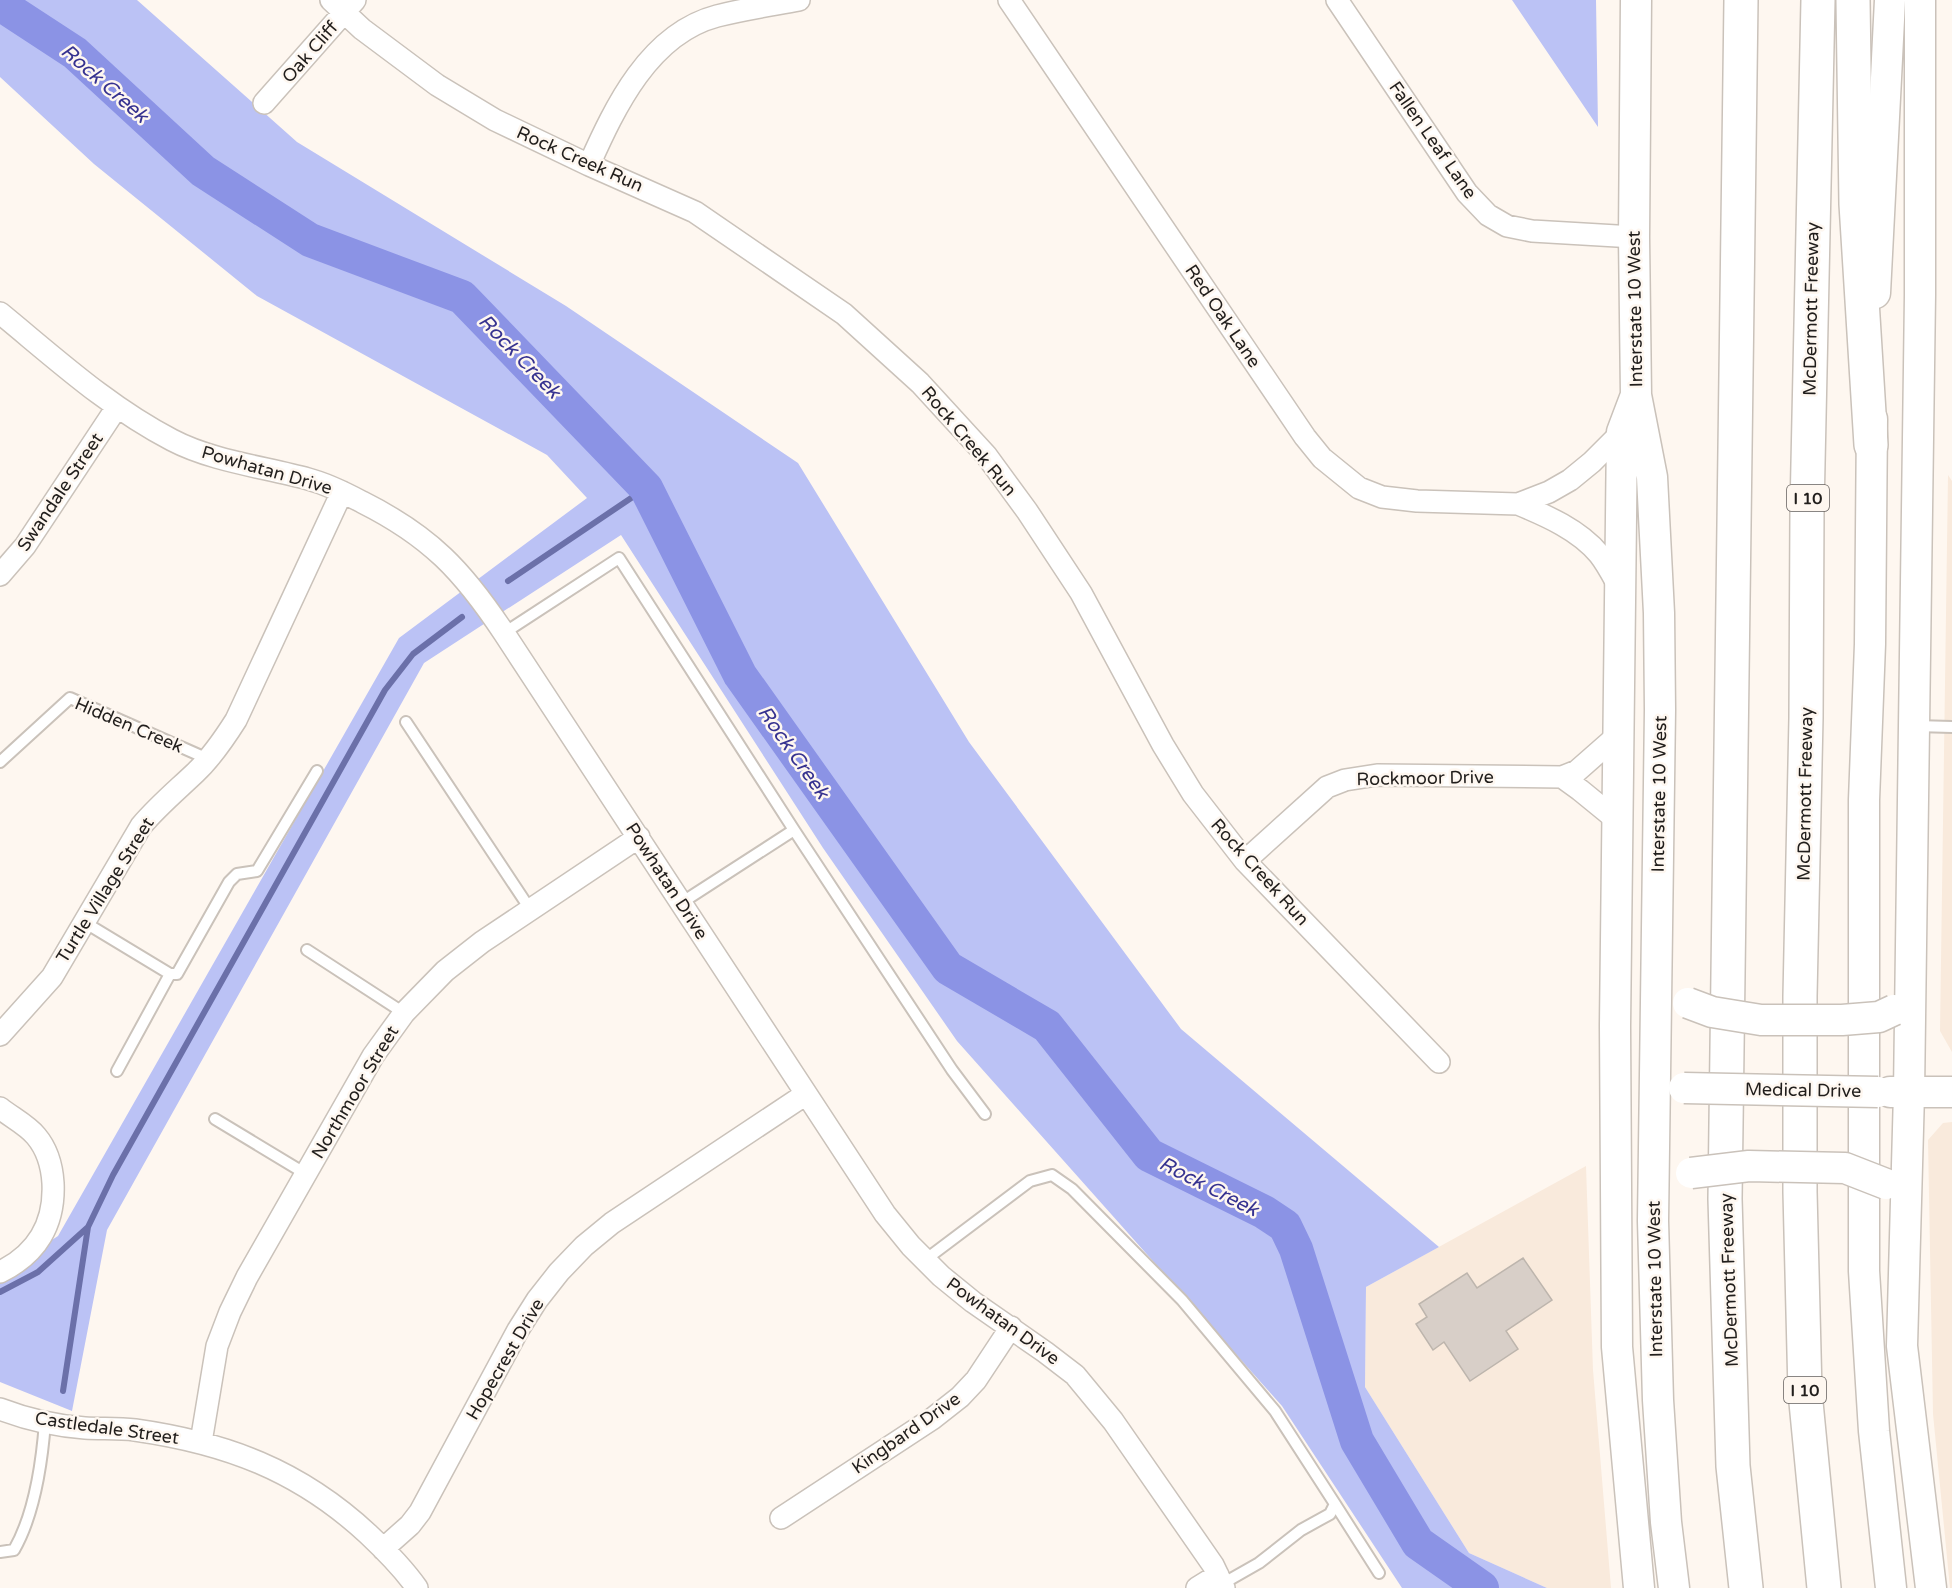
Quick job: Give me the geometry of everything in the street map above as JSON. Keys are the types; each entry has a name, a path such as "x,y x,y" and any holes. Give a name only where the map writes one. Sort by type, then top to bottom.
{"highway":[{"name":"McDermott Freeway","path":"1741,0 1725,1199 1732,1466 1746,1588"},
{"name":"McDermott Freeway","path":"1818,0 1807,510 1806,718 1800,996 1800,1192 1805,1392 1824,1588"},
{"path":"1853,0 1856,204 1871,446"}],"main road":[{"name":"Interstate 10 West","path":"1636,0 1634,237 1636,394 1652,477 1659,613 1658,950 1653,1221 1658,1400 1666,1522 1674,1588"},
{"path":"1890,0 1876,246 1871,446 1870,644 1864,800 1864,1271 1874,1431 1891,1588"},
{"path":"1920,0 1920,295 1911,976 1902,1346 1931,1588"},
{"path":"1636,394 1622,432 1615,1015 1617,1347 1639,1588"},
{"path":"1658,950 1675,990 1688,1003 1712,1012 1761,1020 1842,1020 1879,1017 1894,1010 1911,976"},
{"name":"Medical Drive","path":"1654,1087 1952,1092"},
{"path":"1653,1221 1661,1202 1669,1191 1679,1180 1691,1173 1749,1166 1845,1168 1886,1184 1898,1200 1906,1227"}],"street":[{"path":"589,165 613,112 634,80 654,56 685,29 716,16 799,0"},
{"name":"Red Oak Lane","path":"1009,0 1305,437 1322,458 1359,488 1382,497 1417,501 1518,504 1549,517 1575,533 1598,554 1619,587"},
{"name":"Fallen Leaf Lane","path":"1337,0 1467,193 1488,215 1507,226 1532,231 1634,237"},
{"name":"Rock Creek Run","path":"344,4 362,29 437,85 495,120 695,212 844,314 920,383 986,456 1027,511 1081,593 1192,794 1245,861 1439,1062"},
{"name":"Oak Cliff","path":"264,103 344,4"},
{"name":"Powhatan Drive","path":"0,313 89,387 130,417 174,441 219,457 311,480 342,492 409,527 437,550 462,576 504,633 885,1214 941,1276 973,1302 1075,1375 1120,1430 1221,1582"},
{"name":"Swandale Street","path":"0,575 25,546 117,407"},
{"name":"Red Oak Lane","path":"1518,504 1550,492 1570,480 1622,432"},
{"name":"Turtle Village Street","path":"0,1035 52,976 141,826 156,808 219,747 236,720 342,492"},
{"path":"1562,777 1577,771 1618,735"},
{"name":"Rockmoor Drive","path":"1245,861 1327,788 1345,780 1377,775 1562,777"},
{"path":"1562,777 1617,821"},
{"name":"Northmoor Street","path":"201,1442 217,1346 230,1312 247,1277 373,1056 404,1013 445,971 482,942 639,837"},
{"name":"Hopecrest Drive","path":"383,1549 410,1525 420,1512 518,1330 537,1300 559,1272 612,1223 806,1094"},
{"path":"0,1108 36,1136 48,1156 53,1173 54,1200 50,1218 38,1242 11,1267 0,1272"},
{"name":"Kingbard Drive","path":"781,1518 932,1419 960,1397 976,1380 1011,1327"},
{"name":"Castledale Street","path":"0,1409 45,1422 82,1428 159,1433 201,1442 252,1458 292,1477 351,1519 383,1549 417,1588"},
{"path":"1197,1588 1221,1582"}],"lane":[{"path":"504,633 619,558 794,830 952,1070 985,1114"},
{"name":"Hidden Creek","path":"0,762 70,698 208,759"},
{"path":"406,722 530,909"},
{"path":"1914,726 1952,727"},
{"path":"84,922 170,974 177,974 229,882 237,874 257,871 316,771"},
{"path":"681,903 794,830"},
{"path":"307,950 404,1013"},
{"path":"117,1071 170,974"},
{"path":"215,1119 306,1174"},
{"path":"925,1260 1030,1181 1052,1175 1072,1189 1182,1300 1275,1411 1379,1574"},
{"path":"0,1552 14,1550 21,1537 43,1448 45,1422"},
{"path":"1221,1582 1259,1563 1301,1530 1330,1514 1335,1504"}],"shaded area":[{"path":"0,0 137,0 297,142 566,306 798,463 969,742 1181,1029 1439,1247 1366,1287 1365,1387 1469,1553 1547,1588 1402,1588 1282,1406 957,1041 823,848 621,535 424,663 107,1230 72,1411 0,1382 0,1274 58,1236 399,638 587,498 547,455 257,296 94,164 0,77"},
{"path":"1512,0 1596,0 1598,127"},
{"path":"1948,475 1952,481 1952,1052 1940,1031"},
{"path":"1952,1122 1952,1588 1950,1588 1933,1414 1928,1140 1943,1123"},
{"path":"1586,1166 1593,1370 1611,1588 1547,1588 1469,1553 1365,1387 1366,1287"}],"building":[{"path":"1523,1258 1552,1300 1506,1331 1518,1349 1470,1381 1444,1342 1433,1350 1416,1324 1427,1317 1419,1304 1467,1273 1477,1288"}],"waterway":[{"name":"Rock Creek","path":"0,4 75,53 203,171 310,240 462,297 646,488 740,675 948,968 1047,1026 1149,1155 1264,1212 1285,1226 1296,1249 1357,1441 1418,1543 1482,1588"},
{"path":"508,581 646,488"},
{"path":"63,1391 88,1227 113,1175 385,690 413,654 462,617"},
{"path":"0,1292 38,1272 88,1227"}]}
